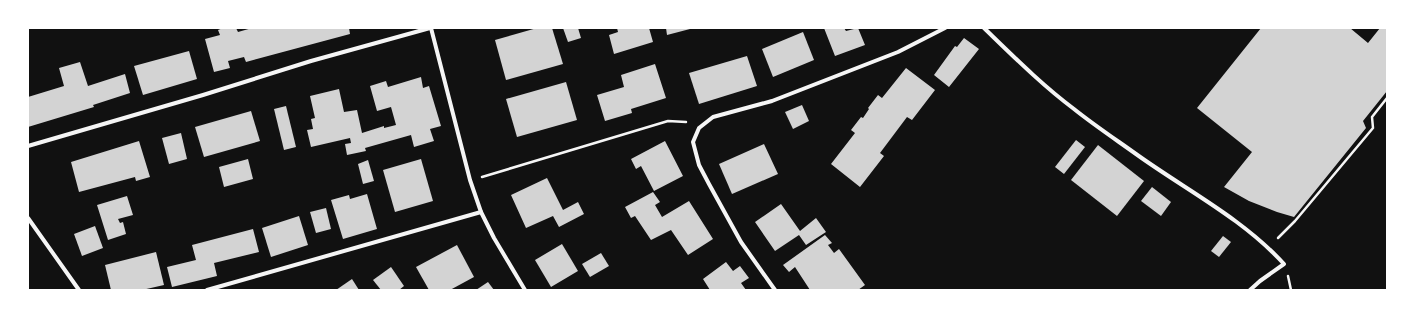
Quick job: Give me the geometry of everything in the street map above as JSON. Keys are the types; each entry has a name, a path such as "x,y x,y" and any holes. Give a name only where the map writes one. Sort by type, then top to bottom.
{"street":[{"path":"28,146 203,95 311,61 430,28 470,180 481,212 494,238 525,290"},
{"path":"775,290 741,242 699,165 693,142 699,128 713,117 772,101 898,52 945,28"},
{"path":"984,28 1031,73 1074,109 1137,155 1210,202 1269,247 1284,264 1250,290"},
{"path":"207,290 481,212"},
{"path":"28,218 79,290"}],"path":[{"path":"1269,247 1294,221 1373,128 1372,117 1387,98"},
{"path":"470,180 668,121 686,122 699,128"}],"building":[{"path":"223,28 236,28 238,32 252,28 349,28 350,34 246,62 244,57 228,61 230,68 214,72 205,39 220,35 218,30"},
{"path":"537,28 552,28 563,64 506,80 495,40"},
{"path":"563,28 578,28 581,38 568,42"},
{"path":"617,28 649,28 653,42 614,54 609,35 618,32"},
{"path":"666,28 690,28 690,29 667,35"},
{"path":"824,28 844,28 846,31 858,28 865,45 835,56"},
{"path":"1261,28 1350,28 1368,43 1380,28 1387,28 1387,91 1363,121 1366,128 1294,217 1249,201 1224,187 1252,152 1197,108"},
{"path":"803,32 814,60 773,77 762,49"},
{"path":"964,38 979,49 949,87 934,75 955,46 957,47"},
{"path":"189,51 197,79 143,95 134,66"},
{"path":"747,56 757,86 699,104 689,73"},
{"path":"80,62 88,86 125,74 130,93 93,105 94,107 28,127 28,97 64,86 59,68"},
{"path":"655,64 666,98 631,109 632,113 605,121 597,95 624,87 621,75"},
{"path":"906,68 935,90 912,120 907,117 880,153 884,156 860,187 831,164 855,133 851,130 861,117 863,118 869,109 868,108 878,95 882,98"},
{"path":"421,77 423,88 429,86 441,126 430,129 434,141 414,147 411,135 365,148 366,151 347,155 345,144 351,143 350,138 311,147 307,130 313,129 311,119 315,118 310,96 339,89 344,112 357,110 362,133 384,126 384,128 396,125 391,107 377,111 370,86 386,81 388,87"},
{"path":"566,82 577,120 517,137 506,99"},
{"path":"802,105 809,121 793,129 785,112"},
{"path":"286,106 296,147 284,150 274,109"},
{"path":"251,111 260,141 204,157 195,127"},
{"path":"181,133 187,159 169,164 162,138"},
{"path":"1076,140 1085,147 1064,174 1055,167"},
{"path":"139,141 150,177 136,181 135,177 79,192 71,162"},
{"path":"665,141 683,176 654,191 641,166 636,169 631,159"},
{"path":"764,144 778,174 732,194 719,164"},
{"path":"1098,145 1144,181 1117,216 1071,180"},
{"path":"248,159 253,179 224,187 219,167"},
{"path":"421,159 433,201 395,212 383,170"},
{"path":"368,160 374,181 363,184 358,164"},
{"path":"547,178 563,210 578,202 584,214 559,227 553,216 526,228 511,195"},
{"path":"1152,187 1171,202 1161,216 1141,201"},
{"path":"653,192 660,202 655,205 662,217 689,201 713,239 688,255 671,230 651,240 635,216 631,218 625,207"},
{"path":"367,194 377,229 343,239 331,200 349,195 350,199"},
{"path":"127,196 133,215 118,219 120,223 123,222 126,234 108,240 97,205"},
{"path":"781,204 800,231 816,218 826,232 806,245 799,235 775,251 755,222"},
{"path":"326,208 331,229 316,233 310,212"},
{"path":"299,216 308,245 271,257 262,228"},
{"path":"95,226 103,248 82,256 74,234"},
{"path":"253,229 259,252 214,263 217,276 172,287 167,267 196,260 192,245"},
{"path":"825,235 832,243 828,245 834,253 839,249 865,285 858,290 810,290 795,267 789,272 783,265"},
{"path":"1223,236 1231,242 1219,257 1211,251"},
{"path":"562,244 578,271 551,287 535,260"},
{"path":"457,245 474,277 450,290 429,290 416,267"},
{"path":"156,252 164,285 142,290 111,290 105,265"},
{"path":"601,253 609,266 590,277 582,264"},
{"path":"726,262 733,271 740,266 749,278 741,283 746,290 710,290 703,279"},
{"path":"391,267 404,286 399,290 381,290 373,280"},
{"path":"352,279 359,290 336,290"},
{"path":"488,282 494,290 476,290"}]}
